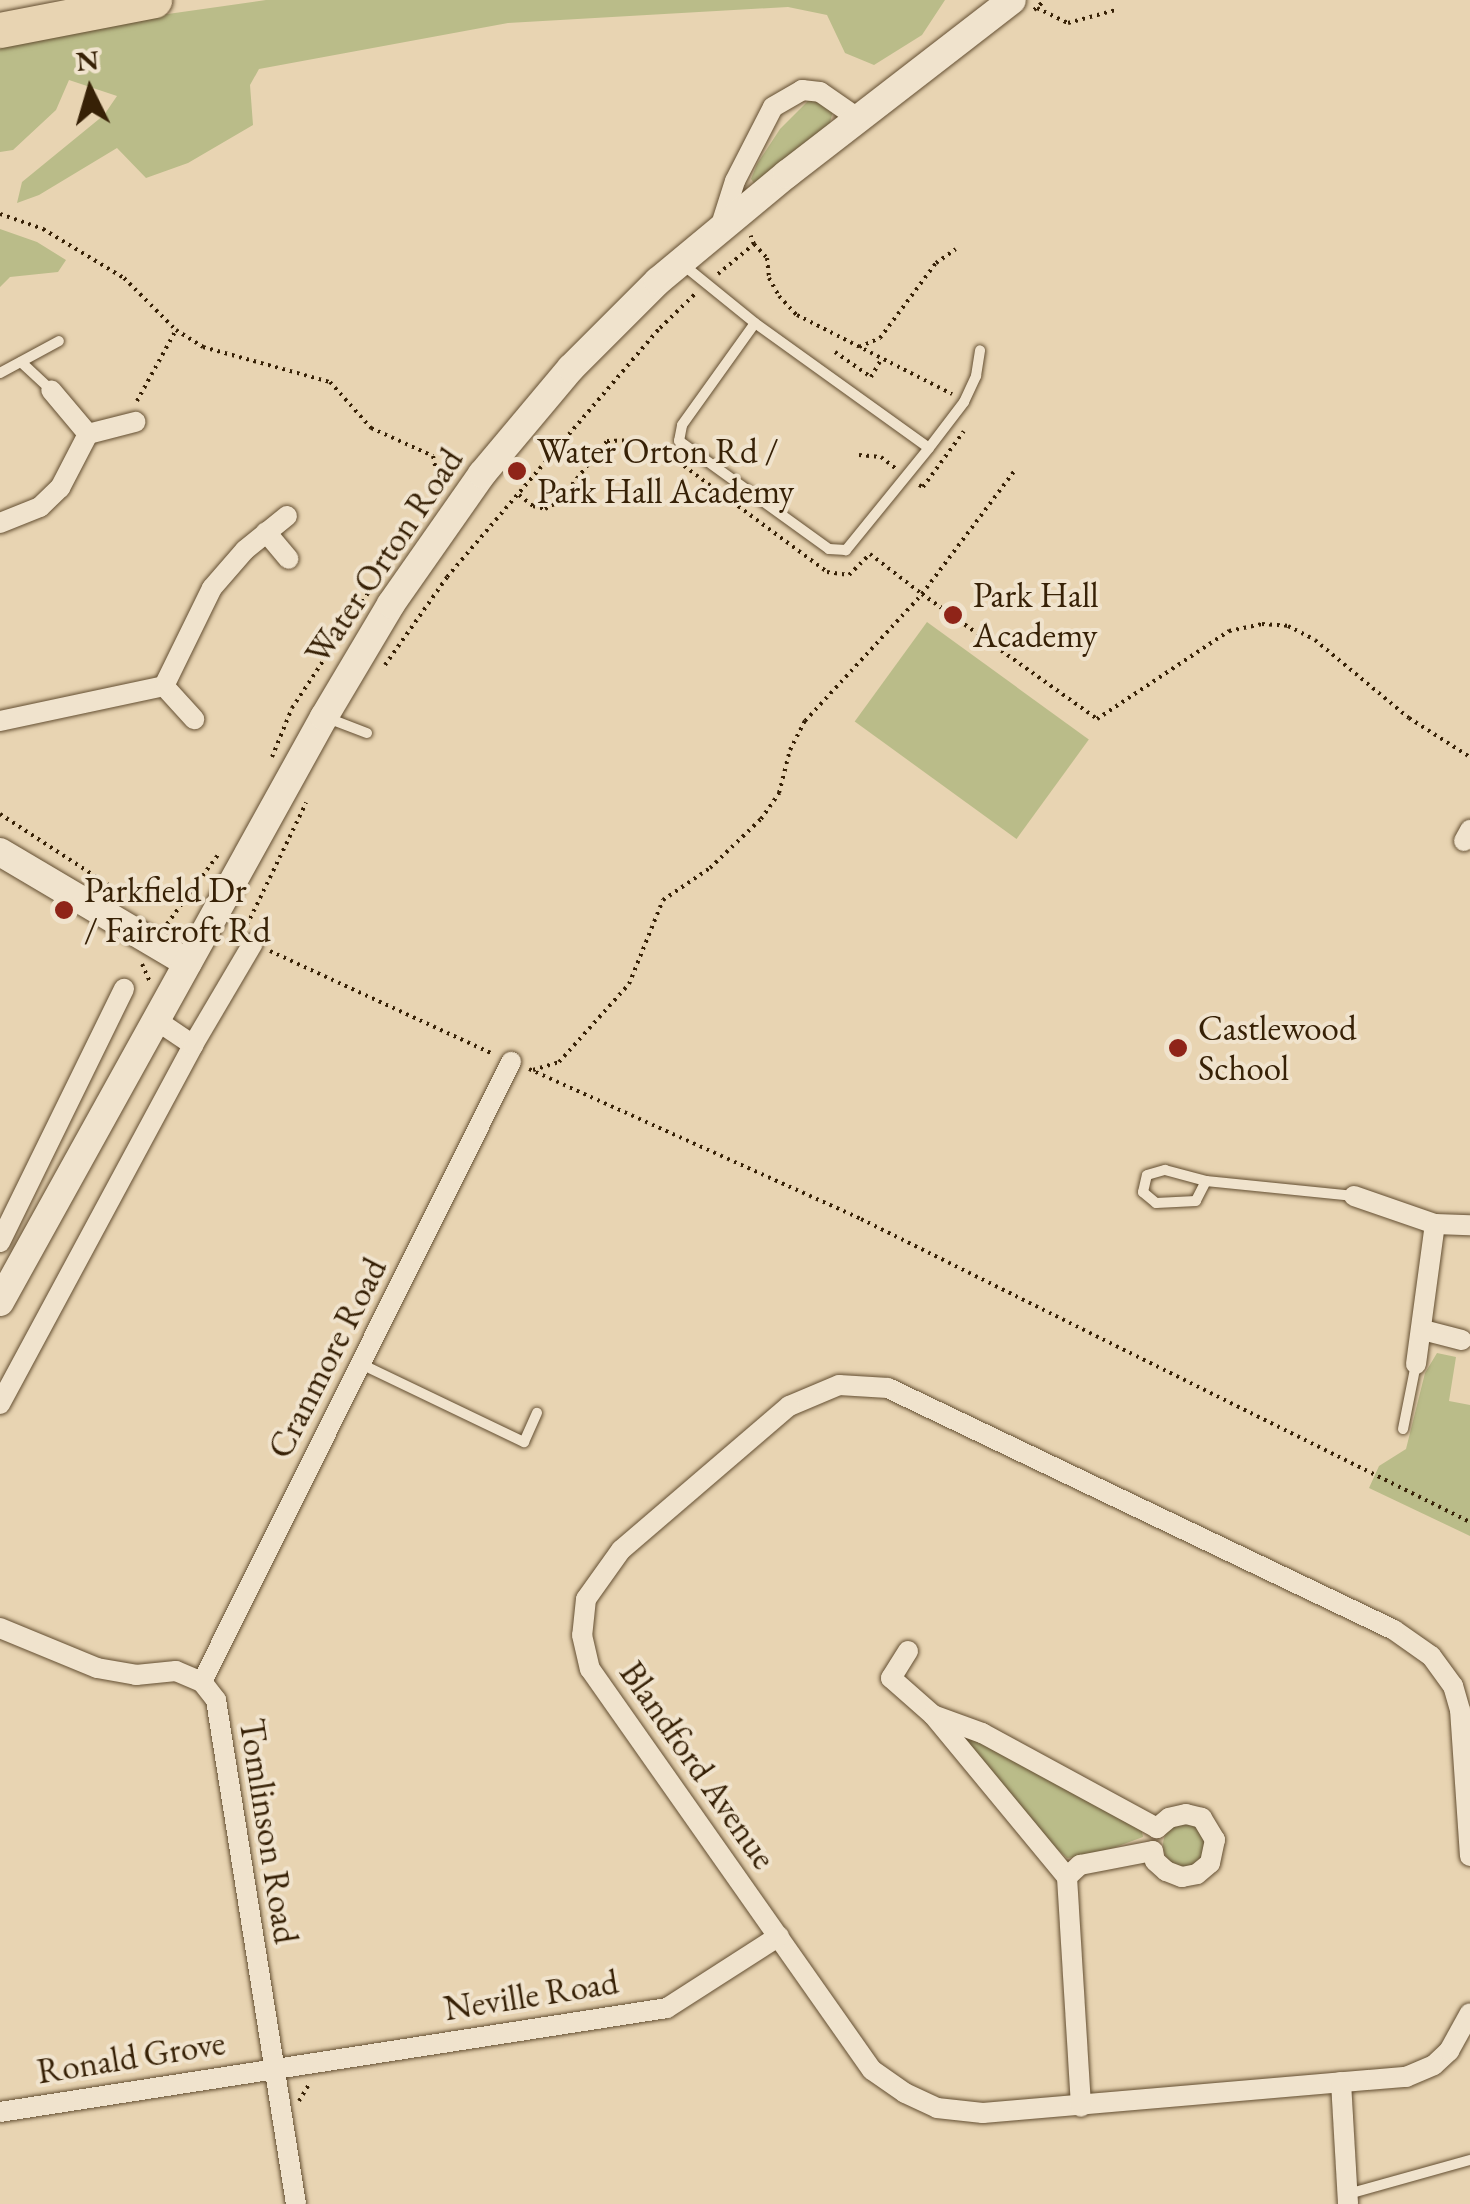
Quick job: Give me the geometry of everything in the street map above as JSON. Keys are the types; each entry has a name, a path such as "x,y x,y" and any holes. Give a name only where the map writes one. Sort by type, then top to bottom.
{"highway":[{"path":"0,30 154,0"}],"main road":[{"name":"Water Orton Road","path":"0,1302 324,717 391,604 447,522 571,368 680,262 733,228 859,119 1024,9"},
{"path":"0,852 188,963"}],"street":[{"path":"733,228 735,181 773,106 802,90 820,92 859,119"},
{"path":"51,390 88,434"},
{"path":"0,523 40,507 60,488 88,434 135,422"},
{"path":"164,686 212,588 286,516"},
{"path":"266,532 289,558"},
{"path":"164,686 194,719"},
{"path":"0,721 164,686"},
{"path":"0,1404 193,1045 253,943"},
{"path":"0,1242 124,989"},
{"path":"156,1020 193,1045"},
{"name":"Cranmore Road","path":"202,1682 511,1062"},
{"path":"1354,1196 1435,1224 1470,1224"},
{"path":"17,1211 44,1220"},
{"path":"1416,1364 1435,1224"},
{"path":"1423,1330 1462,1340"},
{"name":"Blandford Avenue","path":"1470,1856 1460,1710 1453,1686 1431,1656 1394,1630 888,1388 839,1385 814,1393 775,1418 621,1550 599,1574 586,1599 582,1635 590,1669 872,2070 905,2093 956,2112 1080,2107 1406,2077 1434,2065 1459,2039 1470,2013"},
{"name":"Tomlinson Road","path":"0,1628 97,1668 136,1675 176,1670 202,1682 216,1700 296,2204"},
{"path":"908,1651 891,1678 934,1715 1067,1877 1080,2107"},
{"path":"934,1715 982,1732 1157,1828"},
{"path":"1186,1814 1202,1818 1210,1828 1214,1853 1197,1874 1182,1877 1166,1871 1155,1861 1153,1852 1157,1828 1169,1818 1186,1814"},
{"path":"1067,1877 1080,1865 1153,1852"},
{"name":"Neville Road","path":"273,2067 668,2008 779,1936"},
{"name":"Ronald Grove","path":"0,2112 273,2067"},
{"path":"1341,2082 1348,2199"}],"lane":[{"path":"680,262 755,323 929,448"},
{"path":"755,323 678,432 688,450 839,552 846,550 964,402 976,376 980,350"},
{"path":"0,373 59,340"},
{"path":"21,362 51,390"},
{"path":"324,717 367,733"},
{"path":"1206,1181 1196,1201 1156,1203 1143,1192 1143,1183 1153,1171 1165,1170 1206,1181 1354,1196"},
{"path":"361,1364 524,1442 537,1414"},
{"path":"1403,1429 1416,1364"},
{"path":"1348,2199 1470,2160"}],"path":[{"path":"1024,9 1045,0"},
{"path":"1024,9 1068,22 1116,10"},
{"path":"0,214 43,228 124,278 176,330 203,347 330,382 371,428 433,456 447,522"},
{"path":"733,228 768,258 769,278 786,305 809,323 964,402"},
{"path":"379,673 447,577 660,328 754,244"},
{"path":"859,346 880,338 936,264 956,248"},
{"path":"135,422 133,409 176,330"},
{"path":"835,352 871,377 882,358"},
{"path":"266,773 292,708 373,586"},
{"path":"1470,757 1410,718 1315,640 1288,626 1262,624 1229,631 1097,719 922,594 805,722 790,750 779,793 761,819 710,868 663,900 629,984 559,1062 533,1070 860,1218 1470,1522"},
{"path":"312,790 242,937 511,1062"},
{"path":"0,814 122,894"},
{"path":"153,915 168,925 222,850"},
{"path":"297,2105 317,2071"}],"green space":[{"path":"266,0 945,0 922,35 874,65 845,53 827,15 788,7 508,23 259,69 250,85 253,125 188,163 146,178 117,148 39,195 17,203 22,182 104,115 117,96 69,80 56,110 13,150 0,152 0,44 55,30"},
{"path":"819,100 833,111 829,126 754,183 751,179 757,164 780,129 808,101"},
{"path":"0,229 37,242 66,260 58,272 10,277 0,287"},
{"path":"927,622 1089,740 1017,839 855,722"},
{"path":"1437,1353 1456,1357 1449,1401 1470,1405 1470,1536 1369,1488 1379,1466 1406,1449 1425,1373"},
{"path":"955,1728 1141,1827 1143,1837 1094,1855 1067,1858 1020,1815"},
{"path":"1185,1823 1201,1829 1207,1845 1201,1861 1185,1867 1169,1861 1163,1845 1169,1829"}],"place":[{"name":"Water Orton Rd / Park Hall Academy","path":"517,471"},
{"name":"Park Hall Academy","path":"953,615"},
{"name":"Parkfield Dr / Faircroft Rd","path":"64,910"},
{"name":"Castlewood School","path":"1178,1048"}]}
